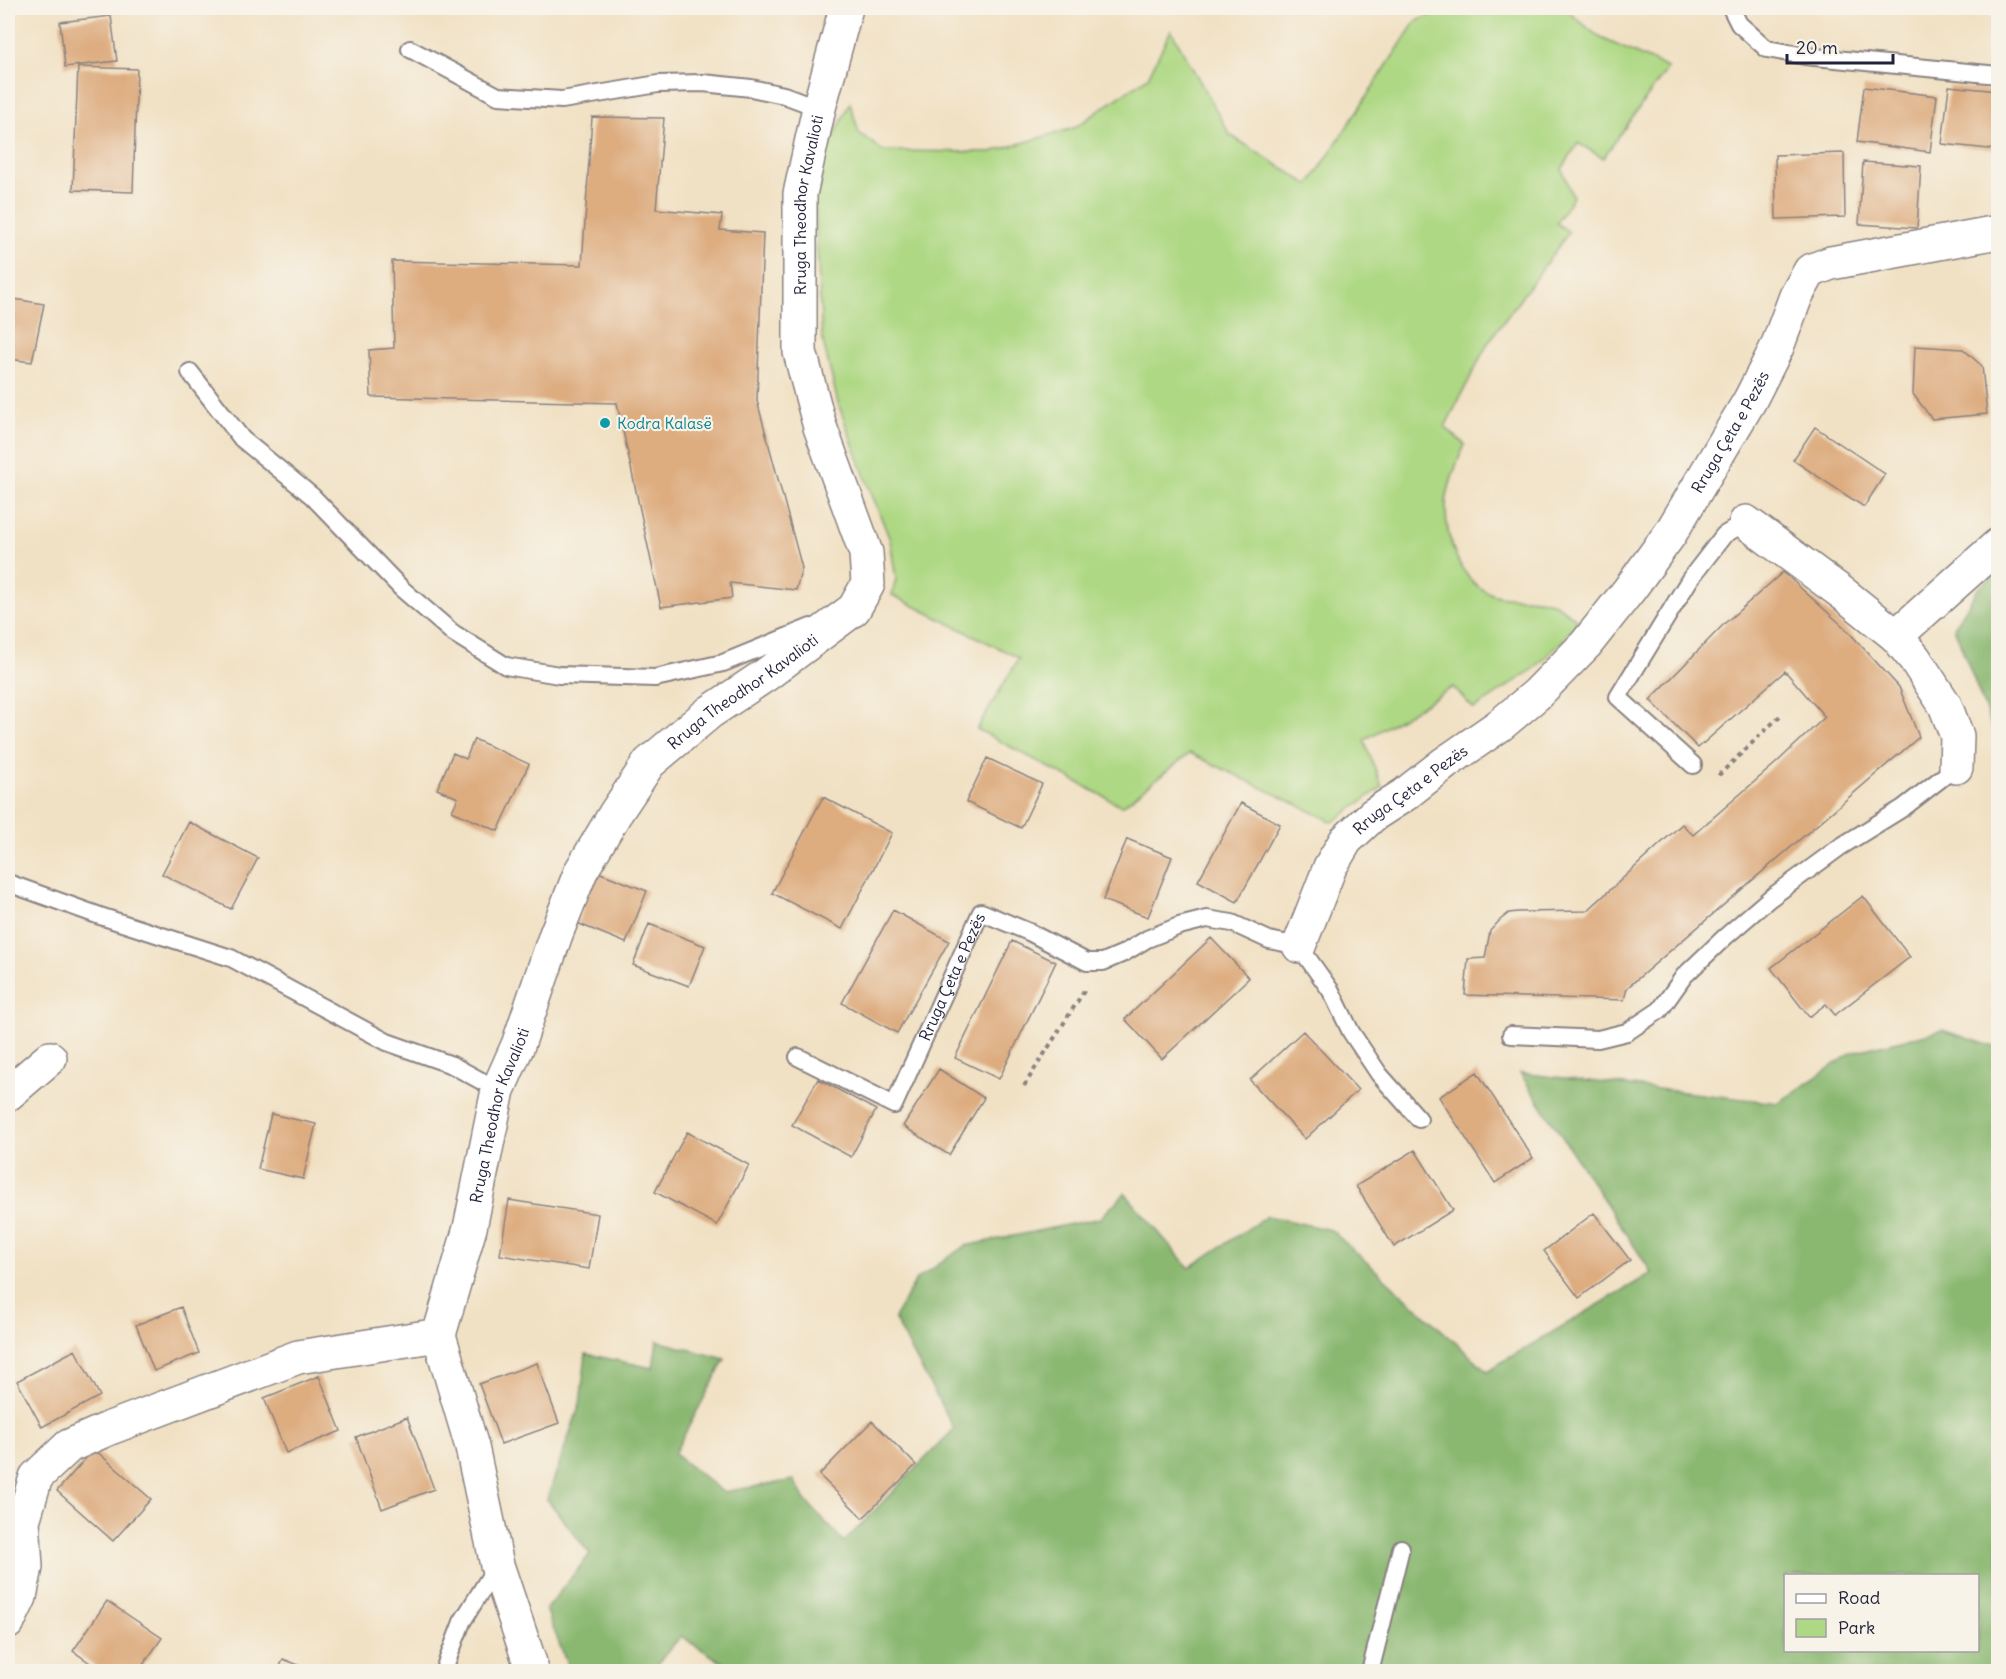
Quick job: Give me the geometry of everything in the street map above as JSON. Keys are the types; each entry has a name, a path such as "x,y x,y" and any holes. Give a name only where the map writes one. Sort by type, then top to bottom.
{"street":[{"path":"819,108 846,8"},
{"name":"Rruga Theodhor Kavalioti","path":"439,1335 470,1228 498,1090 518,1045 552,945 581,871 649,763 710,712 767,674 854,609 868,584 866,554 820,427 800,352 800,194 819,108"},
{"name":"Rruga Çeta e Pezës","path":"1299,946 1330,867 1346,840 1373,815 1500,725 1536,695 1586,644 1629,590 1670,534 1750,400 1777,346 1796,296 1810,271 1831,263 1998,232"},
{"path":"1746,522 1896,636 1916,659 1945,705 1957,736 1956,767"},
{"path":"1896,636 1998,545"},
{"path":"8,1094 50,1058"},
{"path":"8,1622 20,1597 26,1567 23,1521 36,1477 69,1446 110,1428 298,1357 439,1335 471,1447 497,1565 531,1671"}],"lane":[{"path":"1731,8 1739,24 1767,49 1805,56 1998,75"},
{"name":"Rruga Theodhor Kavalioti","path":"410,49 498,96 562,100 658,84 703,83 751,88 784,95 819,108"},
{"path":"190,372 242,439 312,496 402,590 453,633 506,666 560,675 655,678 723,663 854,609"},
{"path":"1693,765 1618,697 1690,579 1724,535 1746,522"},
{"path":"1512,1035 1598,1039 1627,1032 1660,1010 1684,976 1769,899 1832,853 1904,808 1956,767"},
{"path":"8,883 100,916 231,958 387,1042 452,1065 498,1090"},
{"name":"Rruga Çeta e Pezës","path":"798,1058 894,1105 981,912 1029,932 1087,962 1103,962"},
{"path":"1103,962 1147,939 1179,926 1208,919 1232,923 1269,940 1299,946 1331,991 1351,1032 1379,1074 1419,1119"},
{"path":"1370,1671 1401,1548"},
{"path":"443,1671 462,1622 497,1565"}],"path":[{"path":"1720,774 1783,713"},
{"path":"1024,1086 1103,962"}],"green space":[{"path":"1444,8 1564,8 1599,37 1668,68 1603,158 1578,143 1562,169 1573,197 1556,223 1569,232 1488,343 1445,427 1465,445 1453,475 1446,506 1448,531 1463,569 1471,580 1492,594 1551,602 1578,620 1562,641 1535,668 1474,709 1453,687 1364,740 1382,787 1333,822 1190,753 1122,806 977,729 1019,658 892,595 896,579 890,540 838,403 822,337 814,190 827,152 850,103 859,133 883,151 991,152 1074,128 1148,77 1171,30 1230,135 1309,185 1415,22"},
{"path":"1998,571 1998,743 1954,627 1978,589"},
{"path":"1942,1030 1998,1048 1998,1671 737,1672 681,1636 651,1671 570,1672 546,1609 590,1554 547,1499 580,1404 586,1354 653,1368 657,1341 725,1359 674,1454 723,1492 794,1480 805,1500 844,1542 954,1429 894,1318 916,1280 965,1246 1100,1218 1125,1193 1189,1268 1267,1216 1331,1230 1487,1371 1652,1273 1520,1073 1778,1103 1853,1052"}],"building":[{"path":"111,16 117,61 65,67 60,22"},
{"path":"78,67 137,69 133,192 73,190"},
{"path":"1949,86 1998,91 1998,150 1942,144"},
{"path":"1864,87 1937,96 1930,152 1857,142"},
{"path":"592,117 664,118 656,209 722,215 720,230 763,233 757,401 802,568 796,590 730,583 732,598 661,607 617,403 371,397 369,350 394,348 392,261 582,265"},
{"path":"1844,153 1845,217 1776,219 1775,155"},
{"path":"1863,162 1921,166 1917,228 1859,224"},
{"path":"8,298 44,304 32,362 8,359"},
{"path":"1915,346 1963,349 1982,366 1987,414 1932,419 1913,394"},
{"path":"1815,427 1885,474 1864,507 1793,460"},
{"path":"1783,572 1845,628 1899,687 1919,737 1627,988 1624,1000 1465,995 1468,959 1485,958 1490,931 1509,913 1587,911 1682,824 1693,835 1825,717 1785,671 1698,748 1650,700 1725,623"},
{"path":"474,739 529,764 498,831 452,811 458,798 437,789 453,753 466,759"},
{"path":"987,758 1042,784 1021,828 966,802"},
{"path":"823,797 892,833 842,929 772,893"},
{"path":"1241,803 1280,824 1237,902 1198,881"},
{"path":"189,822 258,858 231,909 162,874"},
{"path":"1127,839 1172,857 1148,917 1103,900"},
{"path":"598,872 647,891 626,943 577,923"},
{"path":"1863,896 1910,957 1835,1015 1826,1004 1809,1017 1771,968"},
{"path":"893,910 949,941 897,1033 842,1003"},
{"path":"649,924 705,946 689,986 633,965"},
{"path":"1211,938 1249,978 1162,1059 1125,1019"},
{"path":"1012,941 1056,962 999,1079 955,1058"},
{"path":"1303,1031 1358,1090 1305,1139 1250,1080"},
{"path":"939,1069 984,1098 949,1155 903,1126"},
{"path":"1477,1072 1533,1158 1495,1183 1439,1097"},
{"path":"818,1079 876,1110 851,1157 792,1125"},
{"path":"271,1114 316,1124 303,1179 258,1169"},
{"path":"687,1132 749,1165 717,1225 655,1192"},
{"path":"1415,1150 1453,1210 1394,1247 1356,1186"},
{"path":"509,1200 598,1214 589,1269 500,1255"},
{"path":"1594,1213 1630,1260 1579,1298 1544,1251"},
{"path":"181,1307 199,1353 154,1371 136,1325"},
{"path":"75,1350 100,1396 42,1427 17,1381"},
{"path":"537,1363 559,1423 501,1444 479,1384"},
{"path":"319,1376 341,1431 286,1453 264,1398"},
{"path":"407,1417 434,1489 382,1509 356,1437"},
{"path":"872,1421 916,1465 863,1518 819,1475"},
{"path":"94,1449 151,1499 113,1541 57,1491"},
{"path":"107,1601 162,1638 138,1672 103,1672 73,1651"},
{"path":"283,1659 314,1671 314,1672 278,1672"}],"place":[{"name":"Kodra Kalasë","path":"605,423"}]}
